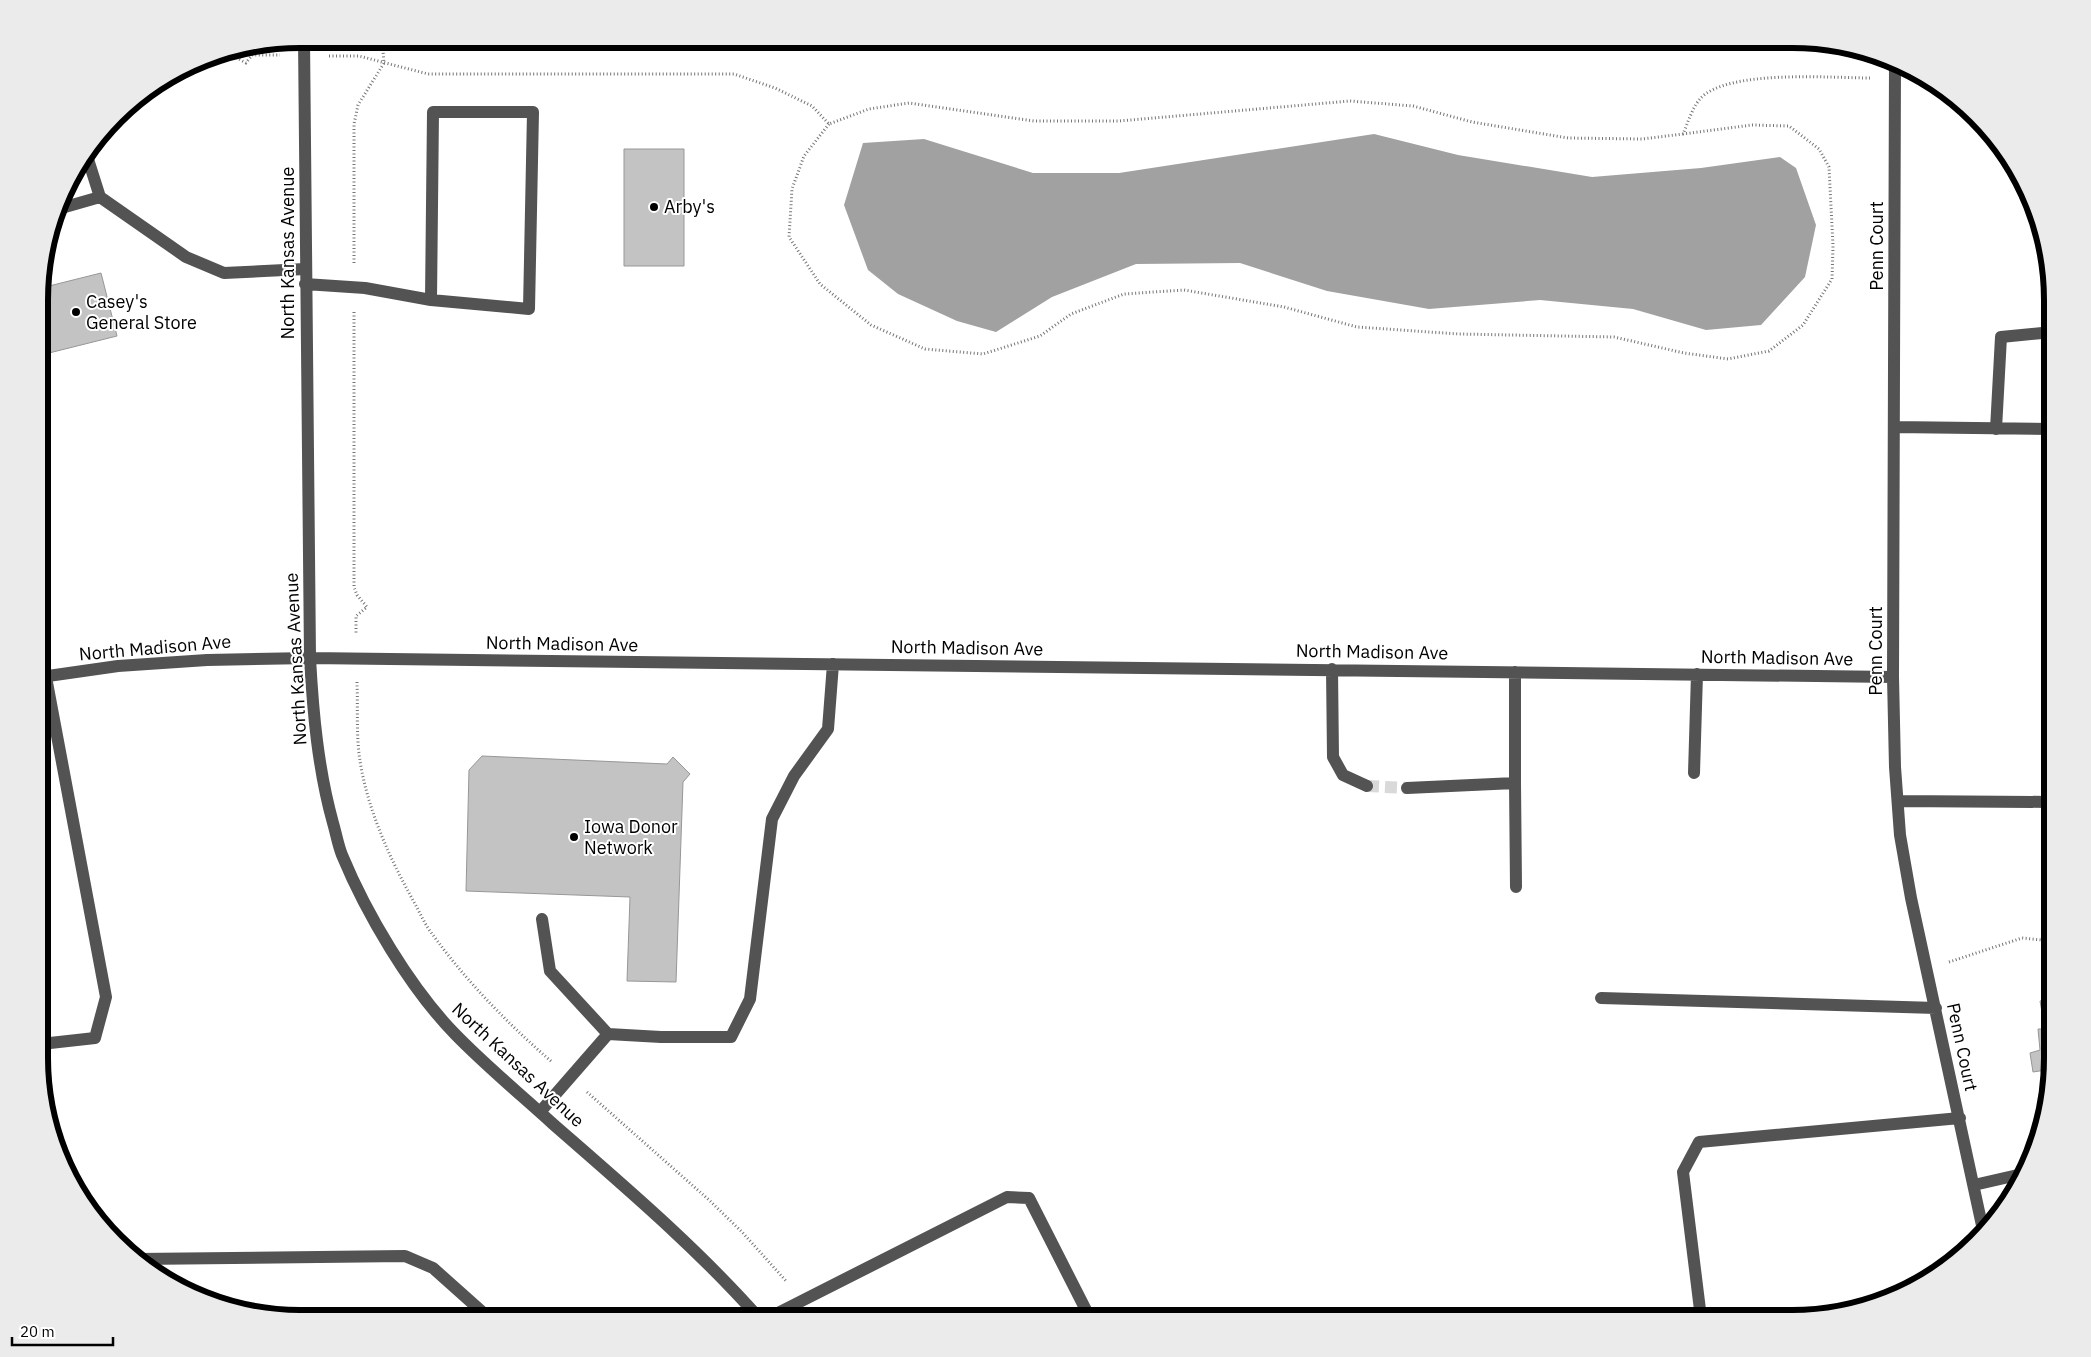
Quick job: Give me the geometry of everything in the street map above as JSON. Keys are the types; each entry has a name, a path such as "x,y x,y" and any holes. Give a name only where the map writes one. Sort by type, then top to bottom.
{"street":[{"name":"North Kansas Avenue","path":"304,48 305,284 312,709 324,793 341,854 365,902 406,974 453,1033 662,1219 752,1310"},
{"name":"Penn Court","path":"1895,70 1893,677 1900,835 1982,1222"},
{"path":"305,284 354,287 431,300 529,309 533,112 433,112 431,300"},
{"path":"89,162 100,198 186,257 224,273 305,269"},
{"path":"65,207 100,198"},
{"path":"1996,428 2001,337 2044,333"},
{"path":"1894,427 2044,429"},
{"name":"North Madison Ave","path":"48,676 128,665 207,660 310,658 1893,677"},
{"path":"542,919 550,971 608,1034 731,1036 750,999 772,819 794,776 828,729 833,664"},
{"path":"1332,669 1333,757 1343,775 1366,786"},
{"path":"1515,672 1516,887"},
{"path":"1694,773 1696,674"},
{"path":"48,698 106,997 95,1038 48,1043"},
{"path":"1407,788 1515,783"},
{"path":"1898,802 2044,802"},
{"path":"1601,998 1936,1008"},
{"path":"540,1112 608,1034"},
{"path":"1700,1310 1683,1172 1699,1142 1960,1118"},
{"path":"1974,1184 2014,1176"},
{"path":"784,1310 1007,1197 1029,1198 1086,1310"},
{"path":"149,1259 405,1256 433,1268 480,1310"}],"path":[{"path":"383,48 384,63 358,105 354,124 354,587 357,595 367,606 356,616 360,760 368,796 384,843 406,888 431,934 463,973 498,1012 742,1232 788,1284 801,1302"},
{"path":"384,63 428,74 734,74 775,88 812,106 829,124"},
{"path":"1683,134 1700,99 1720,86 1754,78 1913,79"},
{"path":"1350,101 1414,106 1472,122 1568,138 1642,139 1752,125 1789,126 1819,149 1829,167 1833,246 1832,279 1803,325 1769,351 1728,359 1684,353 1614,337 1459,334 1357,327 1284,307 1184,290 1124,294 1071,314 1040,336 983,354 925,350 872,325 820,284 788,237 792,189 804,156 829,124 869,109 909,102 1034,121 1119,121 1350,101"},
{"path":"1927,969 2022,938 2044,940"}],"shaded area":[{"path":"1374,134 1458,155 1592,177 1701,168 1780,157 1796,168 1816,225 1805,277 1761,325 1706,330 1633,309 1540,300 1429,309 1327,291 1240,263 1136,264 1052,297 996,332 957,321 898,294 868,270 844,205 863,143 924,139 1033,173 1119,173"}],"building":[{"name":"Arby's","path":"624,149 684,149 684,266 624,266"},
{"name":"Casey's General Store","path":"101,273 117,336 48,353 48,286"},
{"name":"Iowa Donor Network","path":"482,756 667,764 673,757 690,774 683,782 676,982 627,981 630,897 466,891 469,770"},
{"path":"2044,1000 2044,1023 2040,1001"},
{"path":"2038,1029 2044,1029 2043,1070 2033,1072 2030,1053 2040,1050"}],"tunnel":[{"path":"1367,786 1407,788"}],"place":[{"name":"Arby's","path":"654,207"},
{"name":"Casey's General Store","path":"76,312"},
{"name":"Iowa Donor Network","path":"574,837"}]}
